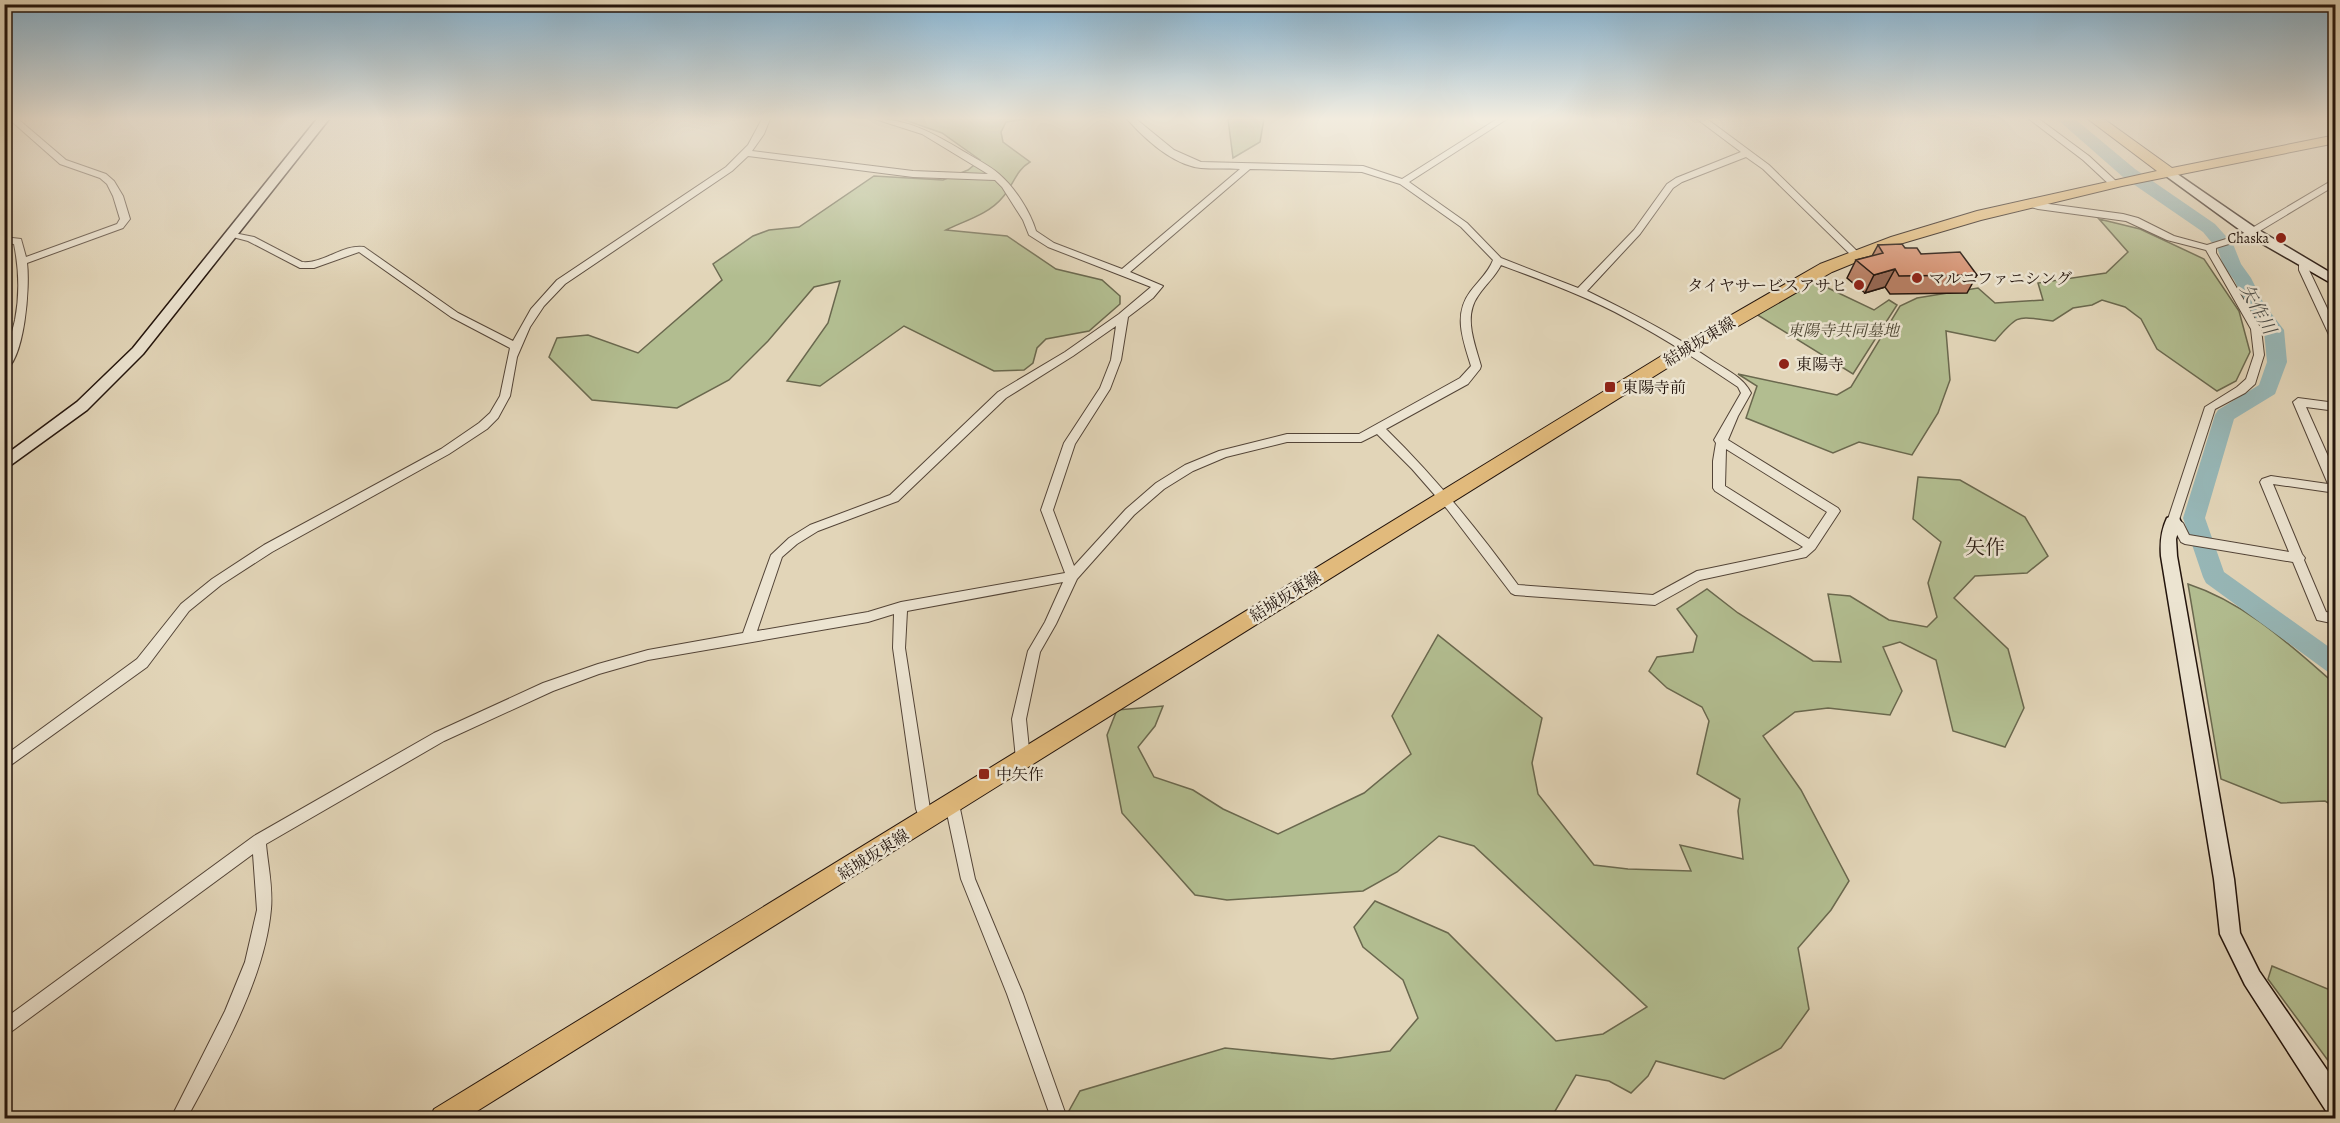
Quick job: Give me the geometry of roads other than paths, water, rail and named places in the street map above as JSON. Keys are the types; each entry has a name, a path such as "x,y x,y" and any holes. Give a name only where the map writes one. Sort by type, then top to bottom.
{"main road":[{"path":"2159,171 2162,174"},
{"name":"結城坂東線","path":"443,1119 1687,348 1797,283 1856,255 1937,227 2026,204 2175,171"}],"street":[{"path":"24,261 120,226 125,219 118,196 111,183 103,176 90,171"},
{"path":"4,464 51,431 107,382 138,351 282,171"},
{"path":"4,765 142,663 152,653 179,612 210,586 482,428 504,402 515,346 539,302 561,282 721,171"},
{"path":"893,171 994,177"},
{"path":"748,638 777,555 793,541 824,524 894,498 1002,395 1069,354 1149,297 1158,286 1051,245 1032,233 1028,220 1005,185 990,171"},
{"path":"1123,273 1242,171"},
{"path":"1370,171 1402,182 1464,225 1498,260 1580,292 1687,348 1742,385 1746,393 1732,414 1720,440 1717,463 1719,488 1811,546"},
{"path":"1402,182 1419,171"},
{"path":"1580,292 1637,232 1670,186 1701,171"},
{"path":"1769,171 1856,255"},
{"path":"2103,171 2118,183"},
{"path":"2162,174 2304,265 2336,282"},
{"path":"2026,204 2044,209 2124,217 2148,225 2163,236 2196,247 2212,246 2233,241 2252,232 2336,181"},
{"path":"232,234 251,239 300,265 311,267 350,251 361,249 451,313 488,335 515,346"},
{"path":"4,240 18,241 24,261 22,319 4,369"},
{"path":"2212,246 2256,329 2259,355 2251,381 2241,390 2210,407 2168,539 2169,556 2224,879 2230,934 2252,978 2336,1106"},
{"path":"1023,759 1019,719 1034,651 1050,624 1072,576 1130,512 1160,486 1189,468 1223,454 1287,438 1360,438 1464,381 1476,366 1465,313 1469,302 1494,272 1498,260"},
{"path":"2304,265 2314,297 2336,339"},
{"path":"1072,576 1047,510 1070,443 1105,389 1116,360 1123,316"},
{"path":"2336,407 2298,402 2336,489"},
{"path":"1378,428 1417,464 1447,498 1515,590 1655,600 1697,576 1802,554 1811,546 1834,511 1720,440"},
{"path":"2336,489 2271,480 2266,482 2321,616 2336,619"},
{"path":"2173,522 2179,526 2185,539 2299,558"},
{"path":"4,1029 259,841 439,737 548,687 598,669 648,655 868,617 901,607 1072,576"},
{"path":"901,607 899,648 923,809 927,820"},
{"path":"952,804 968,879 1015,994 1059,1119"},
{"path":"179,1119 226,1024 254,955 264,908 259,841"}],"waterway":[{"name":"矢作川","path":"2127,171 2209,228 2227,248 2232,265 2242,278 2256,306 2274,330 2277,362 2268,389 2225,415 2194,518 2214,577 2336,665"}],"place":[{"name":"Chaska","path":"2281,238"},
{"name":"マルニファニシング","path":"1917,278"},
{"name":"タイヤサービスアサヒ","path":"1859,285"},
{"name":"東陽寺","path":"1784,364"},
{"name":"東陽寺前","path":"1610,387"},
{"name":"中矢作","path":"984,774"}],"district":[{"name":"矢作","path":"1985,547"}],"park label":[{"name":"東陽寺共同墓地","path":"1843,330"}]}
